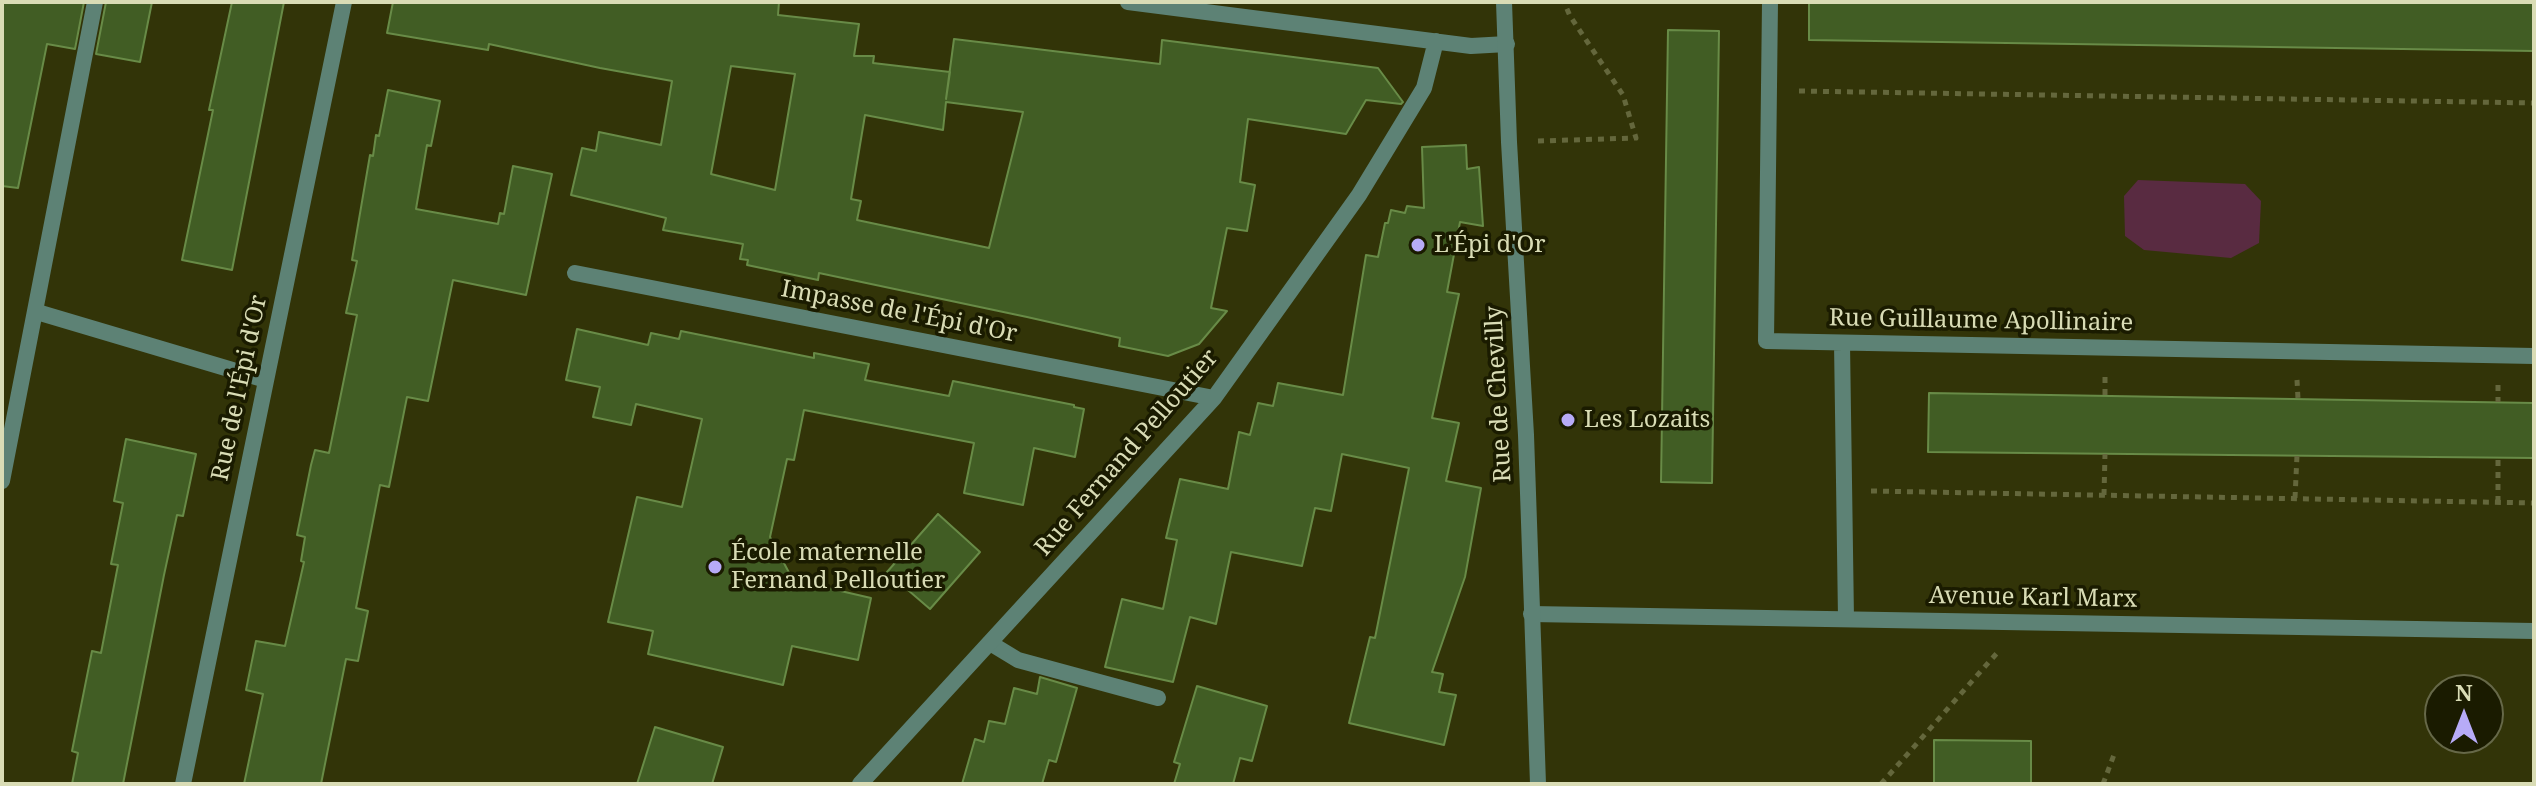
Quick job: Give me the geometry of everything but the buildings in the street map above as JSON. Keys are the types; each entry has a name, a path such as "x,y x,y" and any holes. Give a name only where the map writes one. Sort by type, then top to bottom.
{"street":[{"path":"2,481 95,2"},
{"name":"Rue de l'Épi d'Or","path":"183,784 344,2"},
{"path":"1128,2 1471,46 1507,44"},
{"name":"Rue de Chevilly","path":"1504,2 1526,435 1538,784"},
{"name":"Rue Guillaume Apollinaire","path":"1770,2 1766,341 2534,356"},
{"name":"Rue Fernand Pelloutier","path":"860,784 1214,398 1359,195 1424,88 1436,41"},
{"name":"Impasse de l'Épi d'Or","path":"575,273 1214,398"},
{"path":"37,312 266,380"},
{"path":"1842,343 1846,619"},
{"name":"Avenue Karl Marx","path":"1531,614 2534,631"},
{"path":"990,643 1018,660 1158,698"}],"path":[{"path":"1509,142 1636,138 1623,95 1570,16 1564,2"},
{"path":"1769,91 2534,103"},
{"path":"2104,495 2105,454"},
{"path":"2295,498 2297,455"},
{"path":"2498,457 2498,502"},
{"path":"1843,491 2534,503"},
{"path":"1881,784 2024,622"},
{"path":"2103,784 2115,752"}],"shaded area":[{"path":"2138,180 2245,184 2261,201 2259,243 2231,258 2144,250 2125,236 2124,196"}],"place":[{"name":"L'Épi d'Or","path":"1418,245"},
{"name":"Les Lozaits","path":"1568,420"},
{"name":"École maternelle Fernand Pelloutier","path":"715,567"}]}
